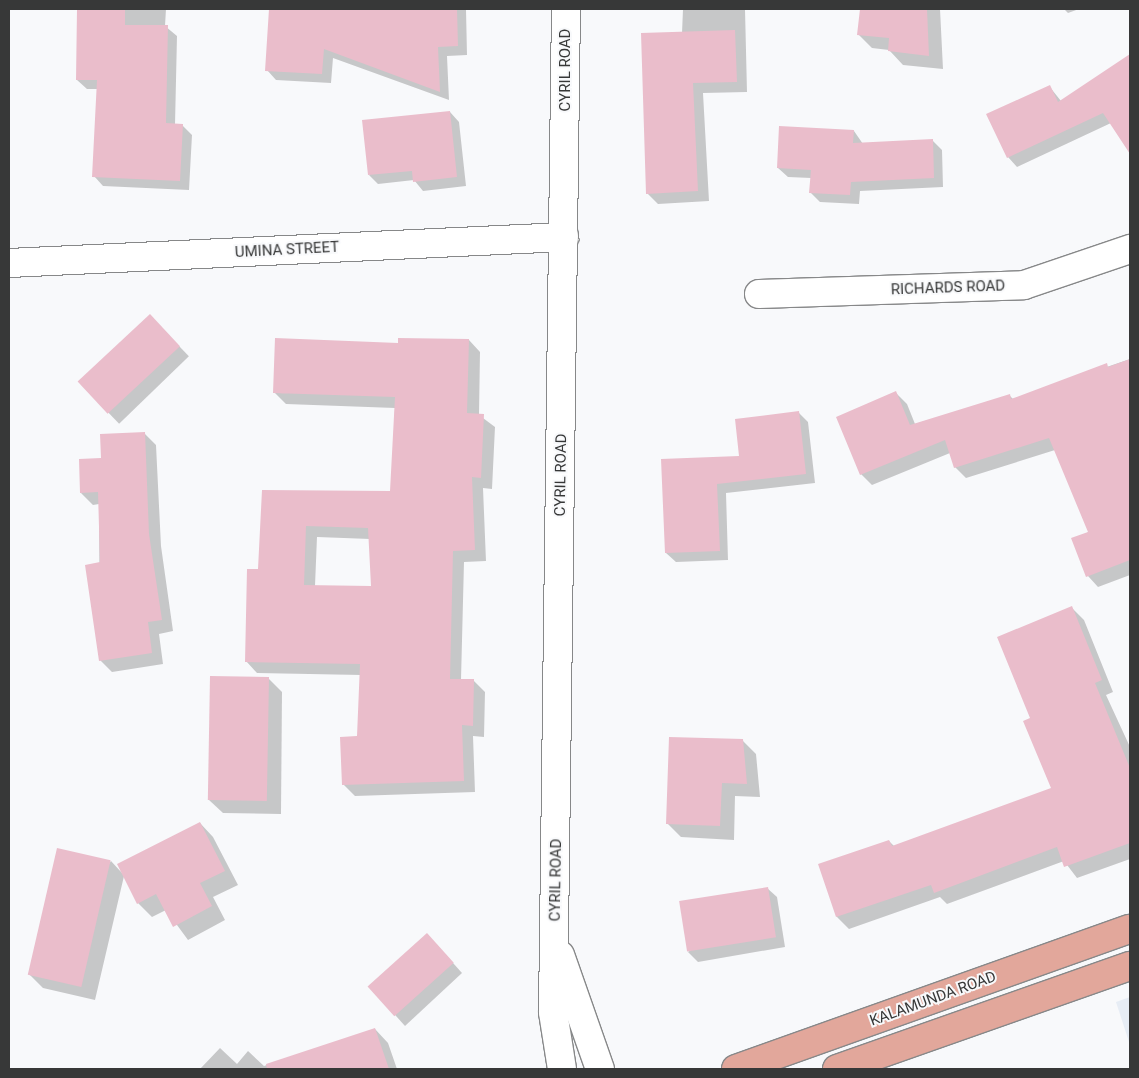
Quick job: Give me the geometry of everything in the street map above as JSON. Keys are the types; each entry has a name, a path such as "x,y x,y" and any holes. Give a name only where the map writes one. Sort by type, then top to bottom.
{"main road":[{"name":"KALAMUNDA ROAD","path":"736,1069 1130,928"},
{"path":"837,1069 1130,966"}],"street":[{"name":"CYRIL ROAD","path":"562,1069 553,1012 566,9"},
{"name":"UMINA STREET","path":"9,263 564,237"},
{"name":"RICHARDS ROAD","path":"759,294 1024,285 1130,249"},
{"name":"CYRIL ROAD","path":"555,942 600,1069"}],"shaded area":[{"path":"1130,997 1130,1045 1116,1002"}],"building":[{"path":"77,9 125,9 125,25 168,25 166,123 183,124 180,181 92,177 97,80 76,80"},
{"path":"269,9 457,9 458,46 438,47 440,92 324,49 322,74 265,71"},
{"path":"860,9 927,9 929,56 888,51 889,38 857,35"},
{"path":"735,30 737,82 693,83 698,191 646,194 641,33"},
{"path":"1130,54 1130,154 1103,113 1007,158 986,114 1050,85 1058,102"},
{"path":"450,111 457,177 413,182 412,171 368,175 362,120"},
{"path":"779,126 854,130 853,143 933,139 934,178 851,182 850,195 809,193 811,170 777,168"},
{"path":"150,314 180,346 108,414 78,382"},
{"path":"275,338 398,343 398,338 469,339 467,413 484,414 481,478 472,477 475,550 453,551 450,679 474,679 473,726 462,725 464,781 342,785 340,737 357,736 360,664 245,662 247,569 258,569 262,490 390,491 395,397 273,393","holes":["306,526 368,528 371,586 304,585"]},
{"path":"1130,359 1130,560 1086,577 1071,538 1088,532 1049,438 954,468 945,440 860,475 836,417 896,391 910,425 1010,394 1011,399 1107,363 1108,367"},
{"path":"799,411 806,474 717,484 720,551 665,553 661,459 739,456 735,419"},
{"path":"145,432 149,534 162,620 148,622 152,653 99,661 85,565 100,562 98,492 80,493 79,459 101,458 100,434"},
{"path":"1072,606 1102,680 1095,683 1130,768 1130,843 1064,867 1057,847 934,893 931,885 836,917 818,864 889,840 892,846 1051,788 1023,721 1030,718 997,637"},
{"path":"210,676 269,677 267,801 208,800"},
{"path":"669,737 743,739 747,784 722,783 720,826 666,824"},
{"path":"200,822 225,871 200,883 212,906 173,927 156,894 137,904 117,864"},
{"path":"57,848 111,860 81,987 28,975"},
{"path":"768,887 776,937 687,951 679,901"},
{"path":"427,933 454,963 394,1016 368,987"},
{"path":"375,1028 389,1069 267,1069 266,1064"}]}
